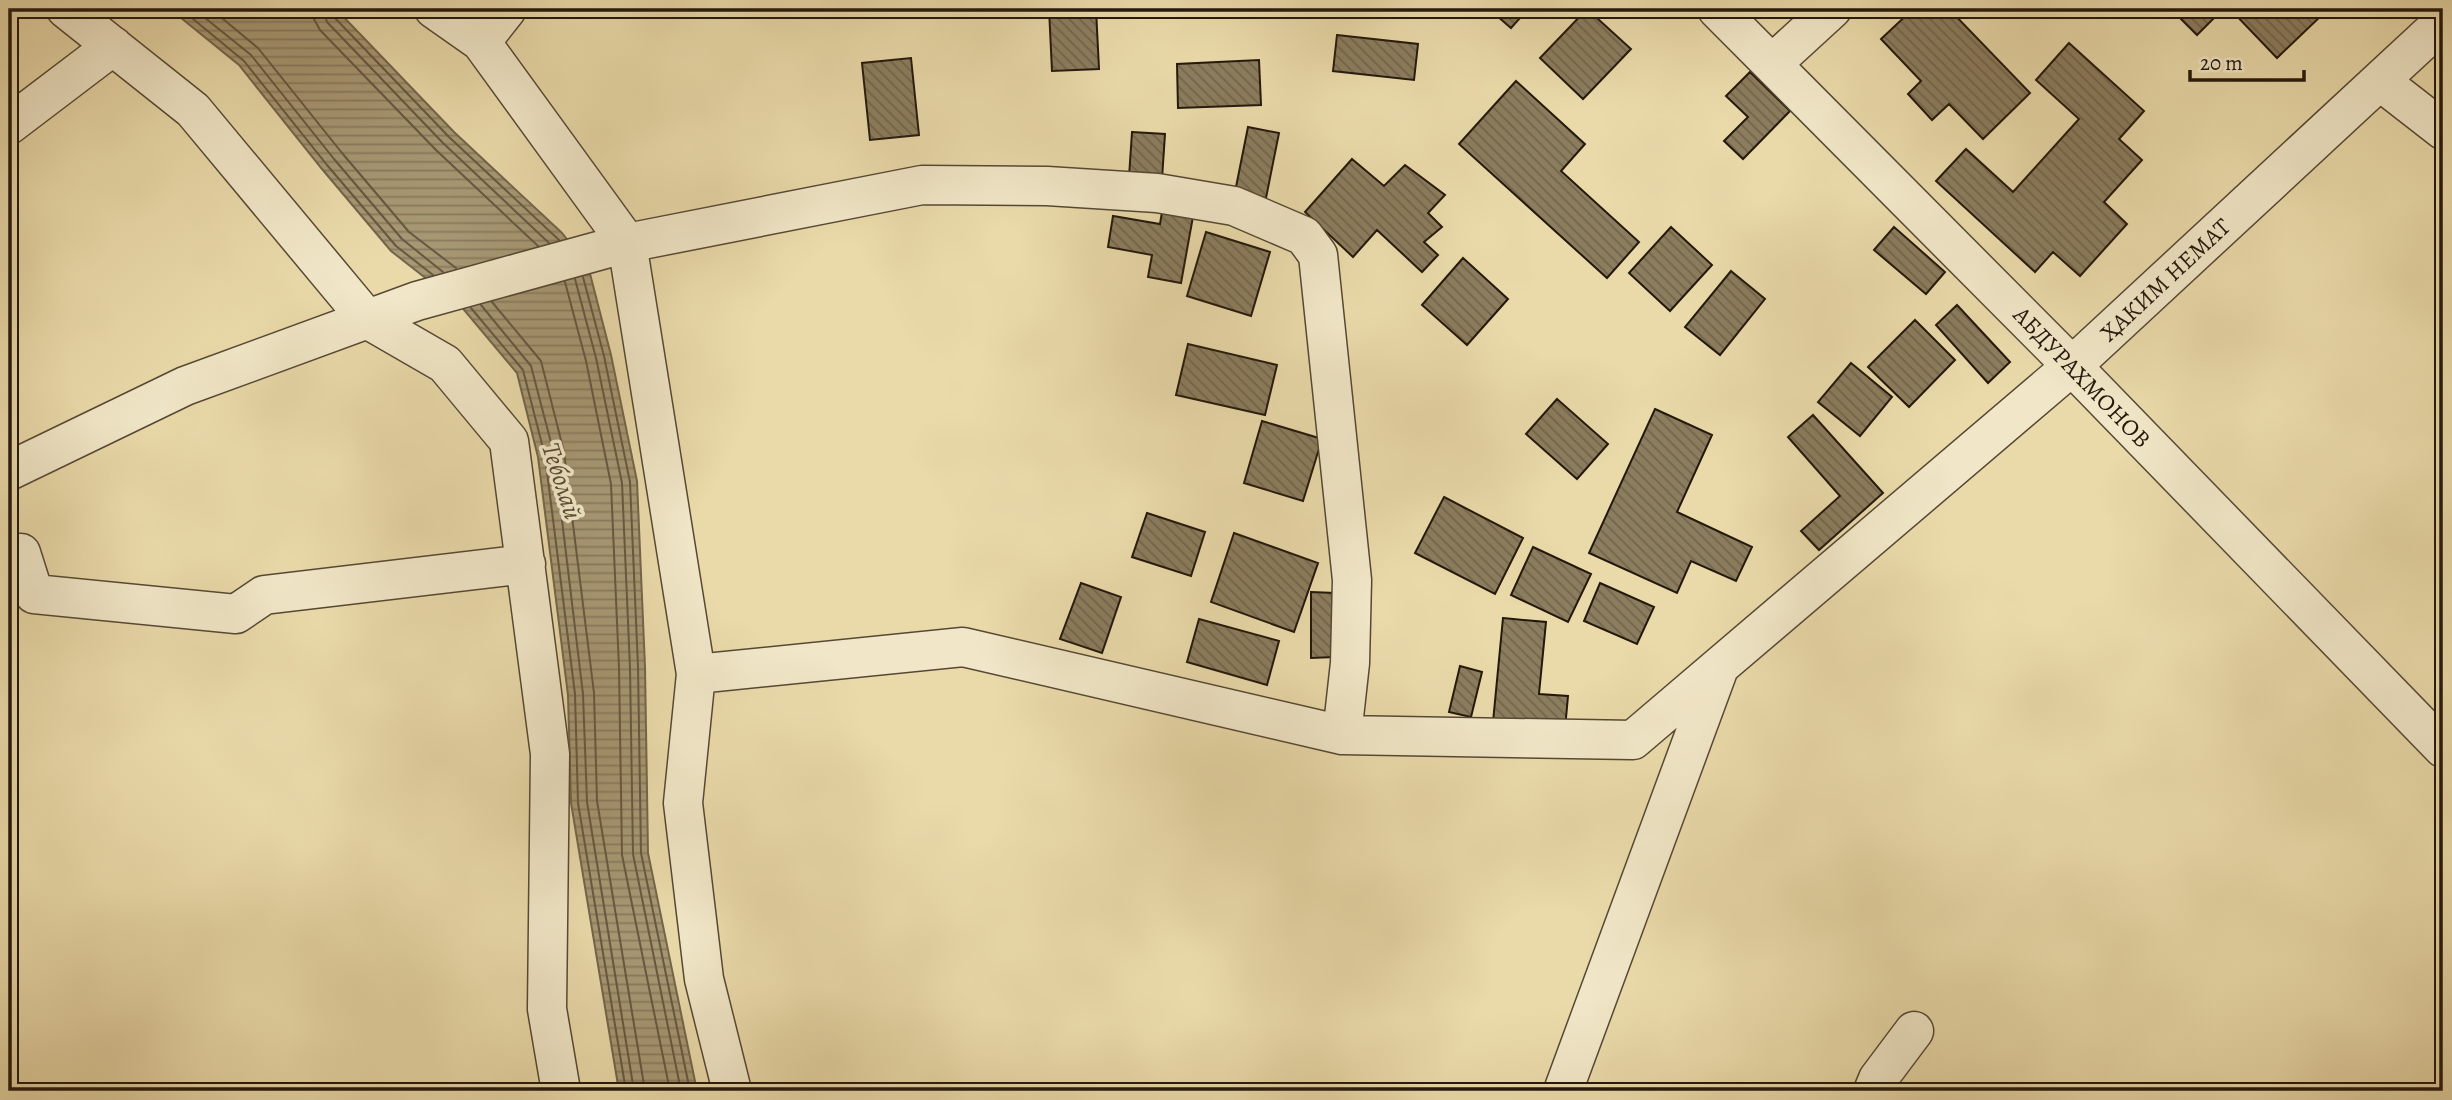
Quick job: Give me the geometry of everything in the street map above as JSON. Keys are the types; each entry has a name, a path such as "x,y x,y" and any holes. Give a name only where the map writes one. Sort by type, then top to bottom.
{"street":[{"path":"66,9 193,110 367,319 445,364 509,441 550,754 547,1009 561,1091"},
{"path":"434,9 481,42 627,243 696,674 683,803 704,979 732,1091"},
{"path":"481,42 508,9"},
{"name":"АБДУРАХМОНОВ","path":"1717,9 2072,366 2443,748"},
{"path":"1772,64 1832,9"},
{"name":"ҲАКИМ НЕМАТ","path":"696,674 963,647 1342,735 1633,740 2072,366 2443,22"},
{"path":"9,125 113,46"},
{"path":"2380,80 2443,130"},
{"path":"9,471 185,386 417,301 627,243 922,185 1047,186 1157,193 1234,206 1304,236 1318,255 1352,580 1350,663 1342,735"},
{"path":"9,554 21,552 34,594 236,614 264,596 526,564"},
{"path":"1563,1091 1720,666"},
{"path":"1873,1091 1878,1079 1913,1031"}],"water":[{"name":"Теболай","path":"170,9 336,9 454,132 562,233 588,266 611,355 637,481 645,667 648,853 697,1091 619,1091 571,803 568,695 538,457 517,373 460,305 391,251 239,65"}],"building":[{"path":"1049,9 1096,9 1099,69 1052,71"},
{"path":"1489,9 1528,9 1511,28"},
{"path":"1587,9 1631,49 1583,99 1540,58"},
{"path":"1913,9 1949,9 2030,93 1983,139 1949,104 1932,120 1908,94 1921,81 1881,39"},
{"path":"2171,9 2223,9 2197,35"},
{"path":"2230,9 2318,9 2323,14 2277,58"},
{"path":"1337,35 1418,44 1414,80 1333,71"},
{"path":"2069,43 2144,111 2119,139 2142,160 2104,202 2127,224 2080,276 2053,252 2035,272 1936,181 1966,149 2013,192 2079,119 2036,80"},
{"path":"911,58 919,135 870,140 862,63"},
{"path":"1259,60 1261,105 1178,108 1177,64"},
{"path":"1750,72 1790,111 1743,159 1724,141 1748,117 1726,96"},
{"path":"1516,81 1585,144 1561,171 1639,242 1607,278 1459,144"},
{"path":"1248,127 1279,133 1266,198 1235,192"},
{"path":"1132,132 1165,134 1162,179 1129,177"},
{"path":"1352,159 1384,186 1405,165 1445,195 1428,213 1442,227 1424,242 1438,255 1422,272 1377,230 1353,257 1305,212"},
{"path":"1163,206 1194,211 1181,283 1148,277 1152,255 1108,247 1113,216 1160,224"},
{"path":"1671,227 1712,265 1670,311 1629,273"},
{"path":"1894,227 1945,272 1926,294 1874,250"},
{"path":"1206,232 1270,252 1251,316 1187,296"},
{"path":"1463,258 1508,299 1467,345 1422,305"},
{"path":"1731,271 1765,299 1720,355 1685,327"},
{"path":"1957,305 2010,362 1988,383 1936,325"},
{"path":"1915,320 1955,360 1909,407 1868,367"},
{"path":"1188,344 1277,365 1265,415 1176,395"},
{"path":"1851,363 1892,397 1860,436 1818,402"},
{"path":"1557,399 1608,444 1577,479 1526,434"},
{"path":"1655,409 1712,435 1677,512 1752,547 1736,581 1691,561 1677,593 1589,553"},
{"path":"1813,415 1883,493 1819,550 1801,531 1840,496 1788,437"},
{"path":"1262,421 1322,439 1303,501 1244,483"},
{"path":"1444,497 1523,538 1495,594 1415,553"},
{"path":"1147,513 1205,532 1191,576 1132,557"},
{"path":"1234,533 1318,563 1294,632 1211,602"},
{"path":"1533,547 1591,574 1568,622 1511,595"},
{"path":"1081,583 1121,597 1102,653 1060,639"},
{"path":"1600,583 1654,607 1637,644 1584,621"},
{"path":"1311,592 1335,593 1335,657 1311,658"},
{"path":"1503,618 1546,622 1539,694 1568,696 1565,729 1493,722"},
{"path":"1199,619 1279,641 1267,685 1187,662"},
{"path":"1460,666 1482,672 1471,717 1449,712"}]}
